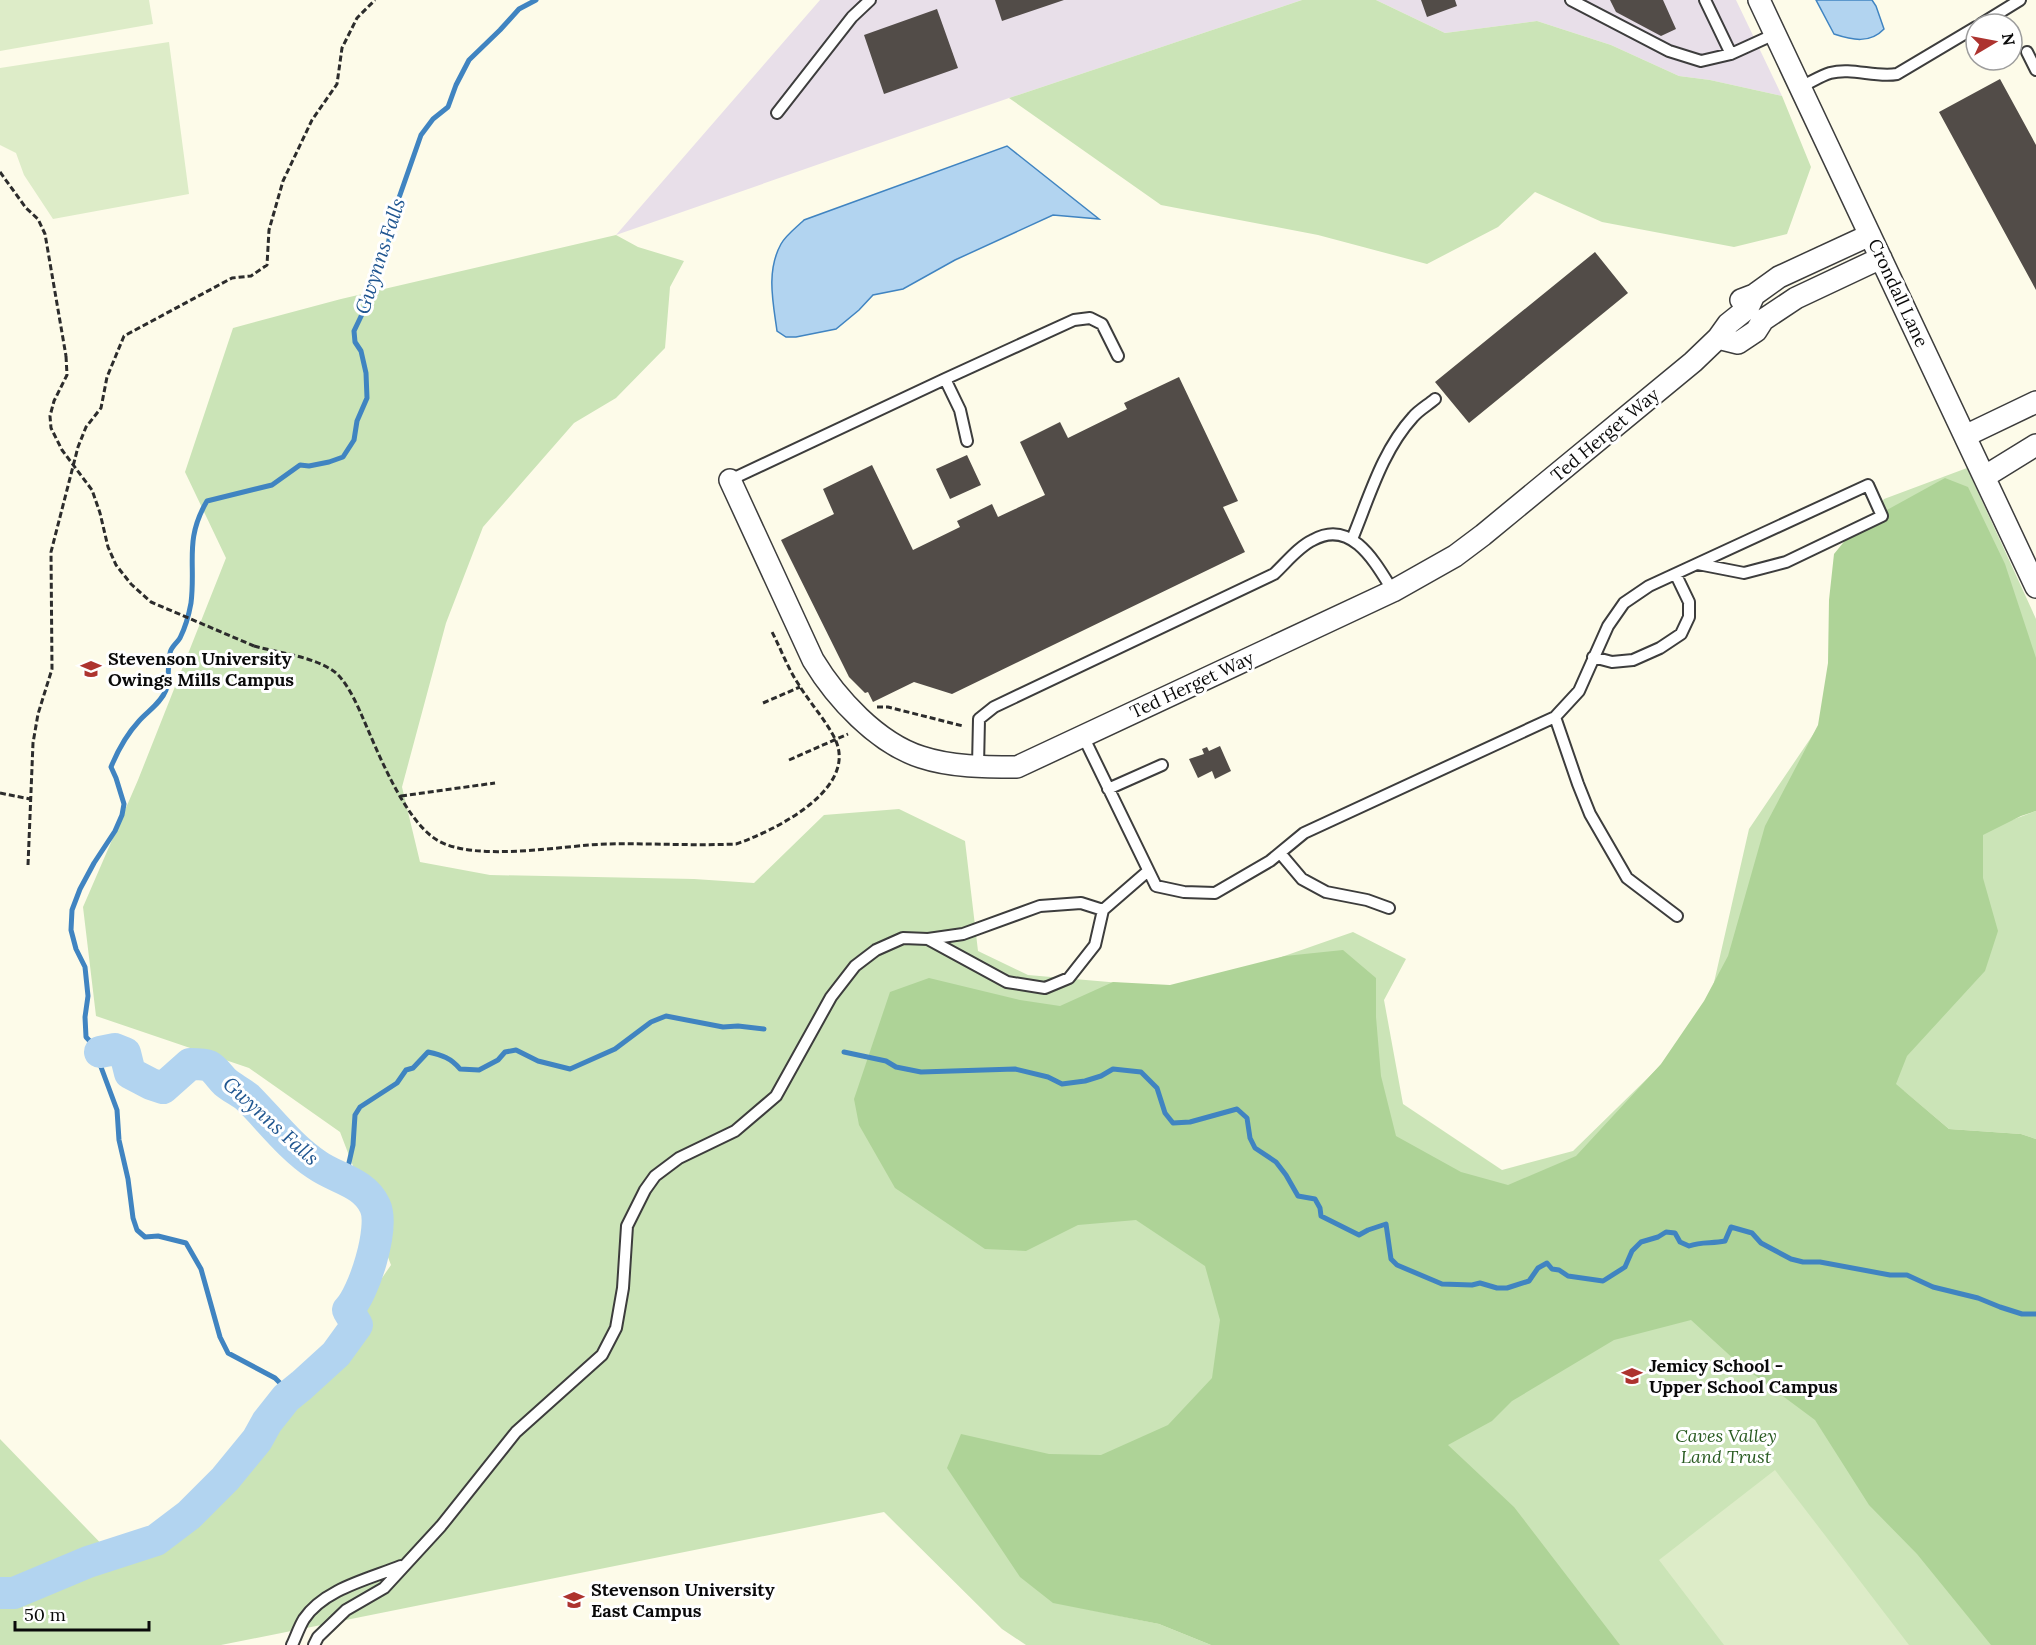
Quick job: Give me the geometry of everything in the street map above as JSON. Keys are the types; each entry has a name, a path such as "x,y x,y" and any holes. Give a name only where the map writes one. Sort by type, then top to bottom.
{"street":[{"name":"Crondall Lane","path":"1759,0 2036,587"},
{"path":"1870,235 1779,277 1755,308 1756,331 1738,343 1718,338 1722,312 1733,303 1755,308 1796,298 1881,258"},
{"name":"Ted Herget Way","path":"730,480 813,660 827,683 848,707 885,739 920,757 959,765 1017,767 1393,591 1455,556 1484,536 1693,362 1718,338"},
{"path":"1965,436 2036,402"},
{"path":"1984,477 2036,445"}],"lane":[{"path":"777,113 852,17 870,0"},
{"path":"1571,0 1669,51 1701,61 1731,54 1775,34"},
{"path":"1705,0 1731,54"},
{"path":"2000,12 2020,0"},
{"path":"1800,87 1831,73 1853,72 1884,77 1897,74 1964,34"},
{"path":"2027,52 2036,70"},
{"path":"730,480 1074,320 1090,318 1102,324 1118,356"},
{"path":"945,379 960,410 967,441"},
{"path":"1352,540 1381,467 1395,440 1414,416 1435,399"},
{"path":"1083,736 1156,886 1184,892 1215,893 1250,875 1304,832 1555,717 1579,691 1608,626 1624,603 1649,586 1868,485 1882,516 1786,562 1744,573 1698,564"},
{"path":"978,766 979,719 994,707 1274,574 1312,540 1324,535 1338,535 1352,540 1369,553 1393,591"},
{"path":"1593,657 1612,663 1633,660 1660,648 1681,634 1689,617 1689,602 1676,575"},
{"path":"1555,717 1590,814 1627,878 1677,916"},
{"path":"1108,789 1162,765"},
{"path":"1280,853 1302,879 1326,892 1366,900 1389,908"},
{"path":"928,939 1007,982 1045,988 1069,978 1095,945 1104,910 1148,871"},
{"path":"314,1645 318,1637 346,1610 384,1588 441,1526 516,1432 602,1355 616,1328 623,1288 627,1226 645,1190 655,1176 679,1158 735,1131 776,1096 831,997 855,966 876,951 903,938 928,939 963,934 1041,906 1081,903 1104,910"},
{"path":"292,1645 304,1619 318,1603 337,1592 404,1565"}],"path":[{"path":"28,865 33,743 38,714 52,669 51,552 78,447 86,427 101,408 107,377 124,336 232,278 251,276 267,265 270,230 284,181 312,120 337,84 342,48 357,18 375,0"},
{"path":"0,172 26,208 38,219 45,234 66,356 67,375 54,400 50,416 51,428 62,450 92,490 108,547 116,565 131,584 151,602 240,642 306,660 334,671 353,696 401,796 418,822 436,840 458,848 477,851 512,851 584,845 736,844 758,837 786,821 814,801 830,784 840,761 834,737 800,687 772,632"},
{"path":"764,703 800,687"},
{"path":"401,796 495,783"},
{"path":"0,793 30,799"}],"shaded area":[{"path":"820,0 1302,0 1009,98 616,235"},
{"path":"1376,0 1736,0 1782,96 1710,80 1679,76 1611,45 1537,21 1445,33"}],"green space":[{"path":"0,0 149,0 153,24 0,51"},
{"path":"1302,0 1376,0 1445,33 1537,21 1611,45 1679,76 1710,80 1782,96 1811,167 1787,234 1734,247 1602,222 1535,192 1498,227 1427,264 1318,235 1161,205 1009,98"},
{"path":"169,42 189,194 53,219 24,175 16,153 0,145 0,68"},
{"name":"Caves Valley Land Trust","path":"616,235 638,247 684,261 670,287 665,348 616,398 574,423 483,527 446,623 402,787 420,862 490,875 694,879 754,883 824,815 899,809 965,841 978,951 1028,975 1190,989 1353,932 1406,959 1384,1000 1403,1104 1502,1170 1573,1151 1705,1022 1749,829 1825,717 1844,563 1884,499 1967,468 2036,619 2036,670 2012,820 2036,811 2036,1139 2021,1134 1949,1129 1904,1091 2036,1645 1397,1645 1053,1602 1159,1624 1211,1645 1026,1645 1002,1629 884,1512 221,1645 0,1645 0,1439 115,1558 253,1464 391,1265 340,1132 249,1068 96,1016 83,907 138,780 226,558 185,472 233,328 341,299"},
{"path":"1945,478 1968,487 2005,564 2036,658 2036,811 1983,835 1983,878 1998,931 1985,971 1907,1056 1896,1084 1949,1129 2021,1134 2036,1139 2036,1645 1991,1645 1917,1554 1869,1505 1815,1420 1737,1362 1691,1320 1614,1340 1512,1401 1492,1421 1448,1445 1514,1507 1620,1645 1211,1645 1159,1624 1053,1603 1020,1577 947,1468 961,1434 1049,1454 1101,1455 1168,1425 1212,1378 1220,1320 1205,1266 1136,1220 1078,1225 1026,1251 985,1249 895,1188 859,1125 854,1099 890,992 929,978 1020,1000 1060,1006 1113,982 1170,985 1285,956 1343,950 1376,978 1376,1017 1381,1076 1396,1136 1461,1172 1508,1185 1576,1156 1661,1064 1704,1001 1728,956 1765,826 1818,725 1828,663 1829,600 1834,554 1856,527"},
{"path":"1775,1470 1909,1645 1724,1645 1659,1560"}],"water":[{"path":"1816,0 1872,0 1884,29 1867,39 1847,38 1834,34"},
{"path":"1007,146 1099,219 1053,215 955,260 903,289 873,295 836,329 796,337 786,337 777,331 772,287 773,265 783,241 804,220"}],"building":[{"path":"995,0 1064,0 1002,21"},
{"path":"1421,0 1455,0 1457,6 1427,17"},
{"path":"1610,0 1663,0 1676,29 1661,36 1616,12"},
{"path":"937,9 958,68 884,94 864,35"},
{"path":"2000,79 2036,145 2036,290 1939,112"},
{"path":"1595,252 1628,293 1469,423 1435,382"},
{"path":"1179,377 1238,501 1223,507 1245,552 952,694 914,682 873,702 868,692 865,693 849,677 781,540 834,514 823,489 872,465 913,550 960,527 957,521 992,504 998,517 1045,495 1020,442 1060,422 1068,438 1127,409 1124,403"},
{"path":"967,455 981,485 950,499 936,469"},
{"path":"1220,746 1231,771 1215,779 1212,771 1198,778 1189,759 1204,754 1202,749 1207,747 1209,751"}],"waterway":[{"name":"Gwynns Falls","path":"286,1398 284,1387 275,1378 228,1353 220,1337 201,1269 186,1243 158,1236 145,1237 137,1230 119,1140 117,1110 101,1067 100,1052 86,1037 85,1017 88,996 85,967 76,949 71,930 72,910 80,889 115,831 122,815 124,804 111,767 131,731 158,703 166,690 171,651 182,634 190,607 195,528 207,501 272,485 300,465 309,466 343,457 354,440 357,421 367,398 366,373 361,351 355,342 354,331 388,245 394,212 421,135 433,119 448,107 469,60 519,9 536,0"},
{"path":"330,1174 348,1167 353,1145 355,1115 360,1107 397,1083 406,1070 413,1068 428,1052 446,1058 460,1069 479,1070 498,1060 505,1052 516,1050 538,1061 570,1069 615,1049 651,1022 666,1016 723,1027 764,1029"},
{"name":"Gwynns Falls","path":"0,1593 14,1593 88,1562 156,1540 189,1515 225,1479 257,1440 267,1422 286,1398 336,1354 357,1325 348,1310 366,1276 375,1244 377,1229 375,1206 364,1191 307,1158 248,1098 225,1082 211,1067 190,1064 163,1088 130,1073 125,1053 115,1049 100,1052"},
{"path":"844,1052 886,1061 896,1067 921,1072 1015,1069 1048,1077 1062,1084 1085,1081 1113,1069 1141,1072 1157,1088 1165,1113 1173,1123 1190,1122 1237,1109 1247,1118 1250,1138 1255,1148 1276,1162 1298,1196 1315,1199 1321,1216 1359,1235 1386,1224 1391,1259 1397,1265 1442,1284 1480,1283 1497,1288 1507,1288 1529,1281 1538,1268 1547,1263 1552,1269 1559,1270 1568,1276 1603,1281 1625,1267 1632,1251 1641,1242 1666,1232 1675,1233 1680,1242 1689,1246 1720,1242 1725,1241 1731,1227 1752,1233 1761,1243 1791,1259 1890,1275 1907,1275 1933,1287 1978,1298 2022,1314 2036,1314"}],"place":[{"name":"Stevenson University Owings Mills Campus","path":"91,669"},
{"name":"Jemicy School - Upper School Campus","path":"1632,1376"},
{"name":"Stevenson University East Campus","path":"574,1600"}]}
